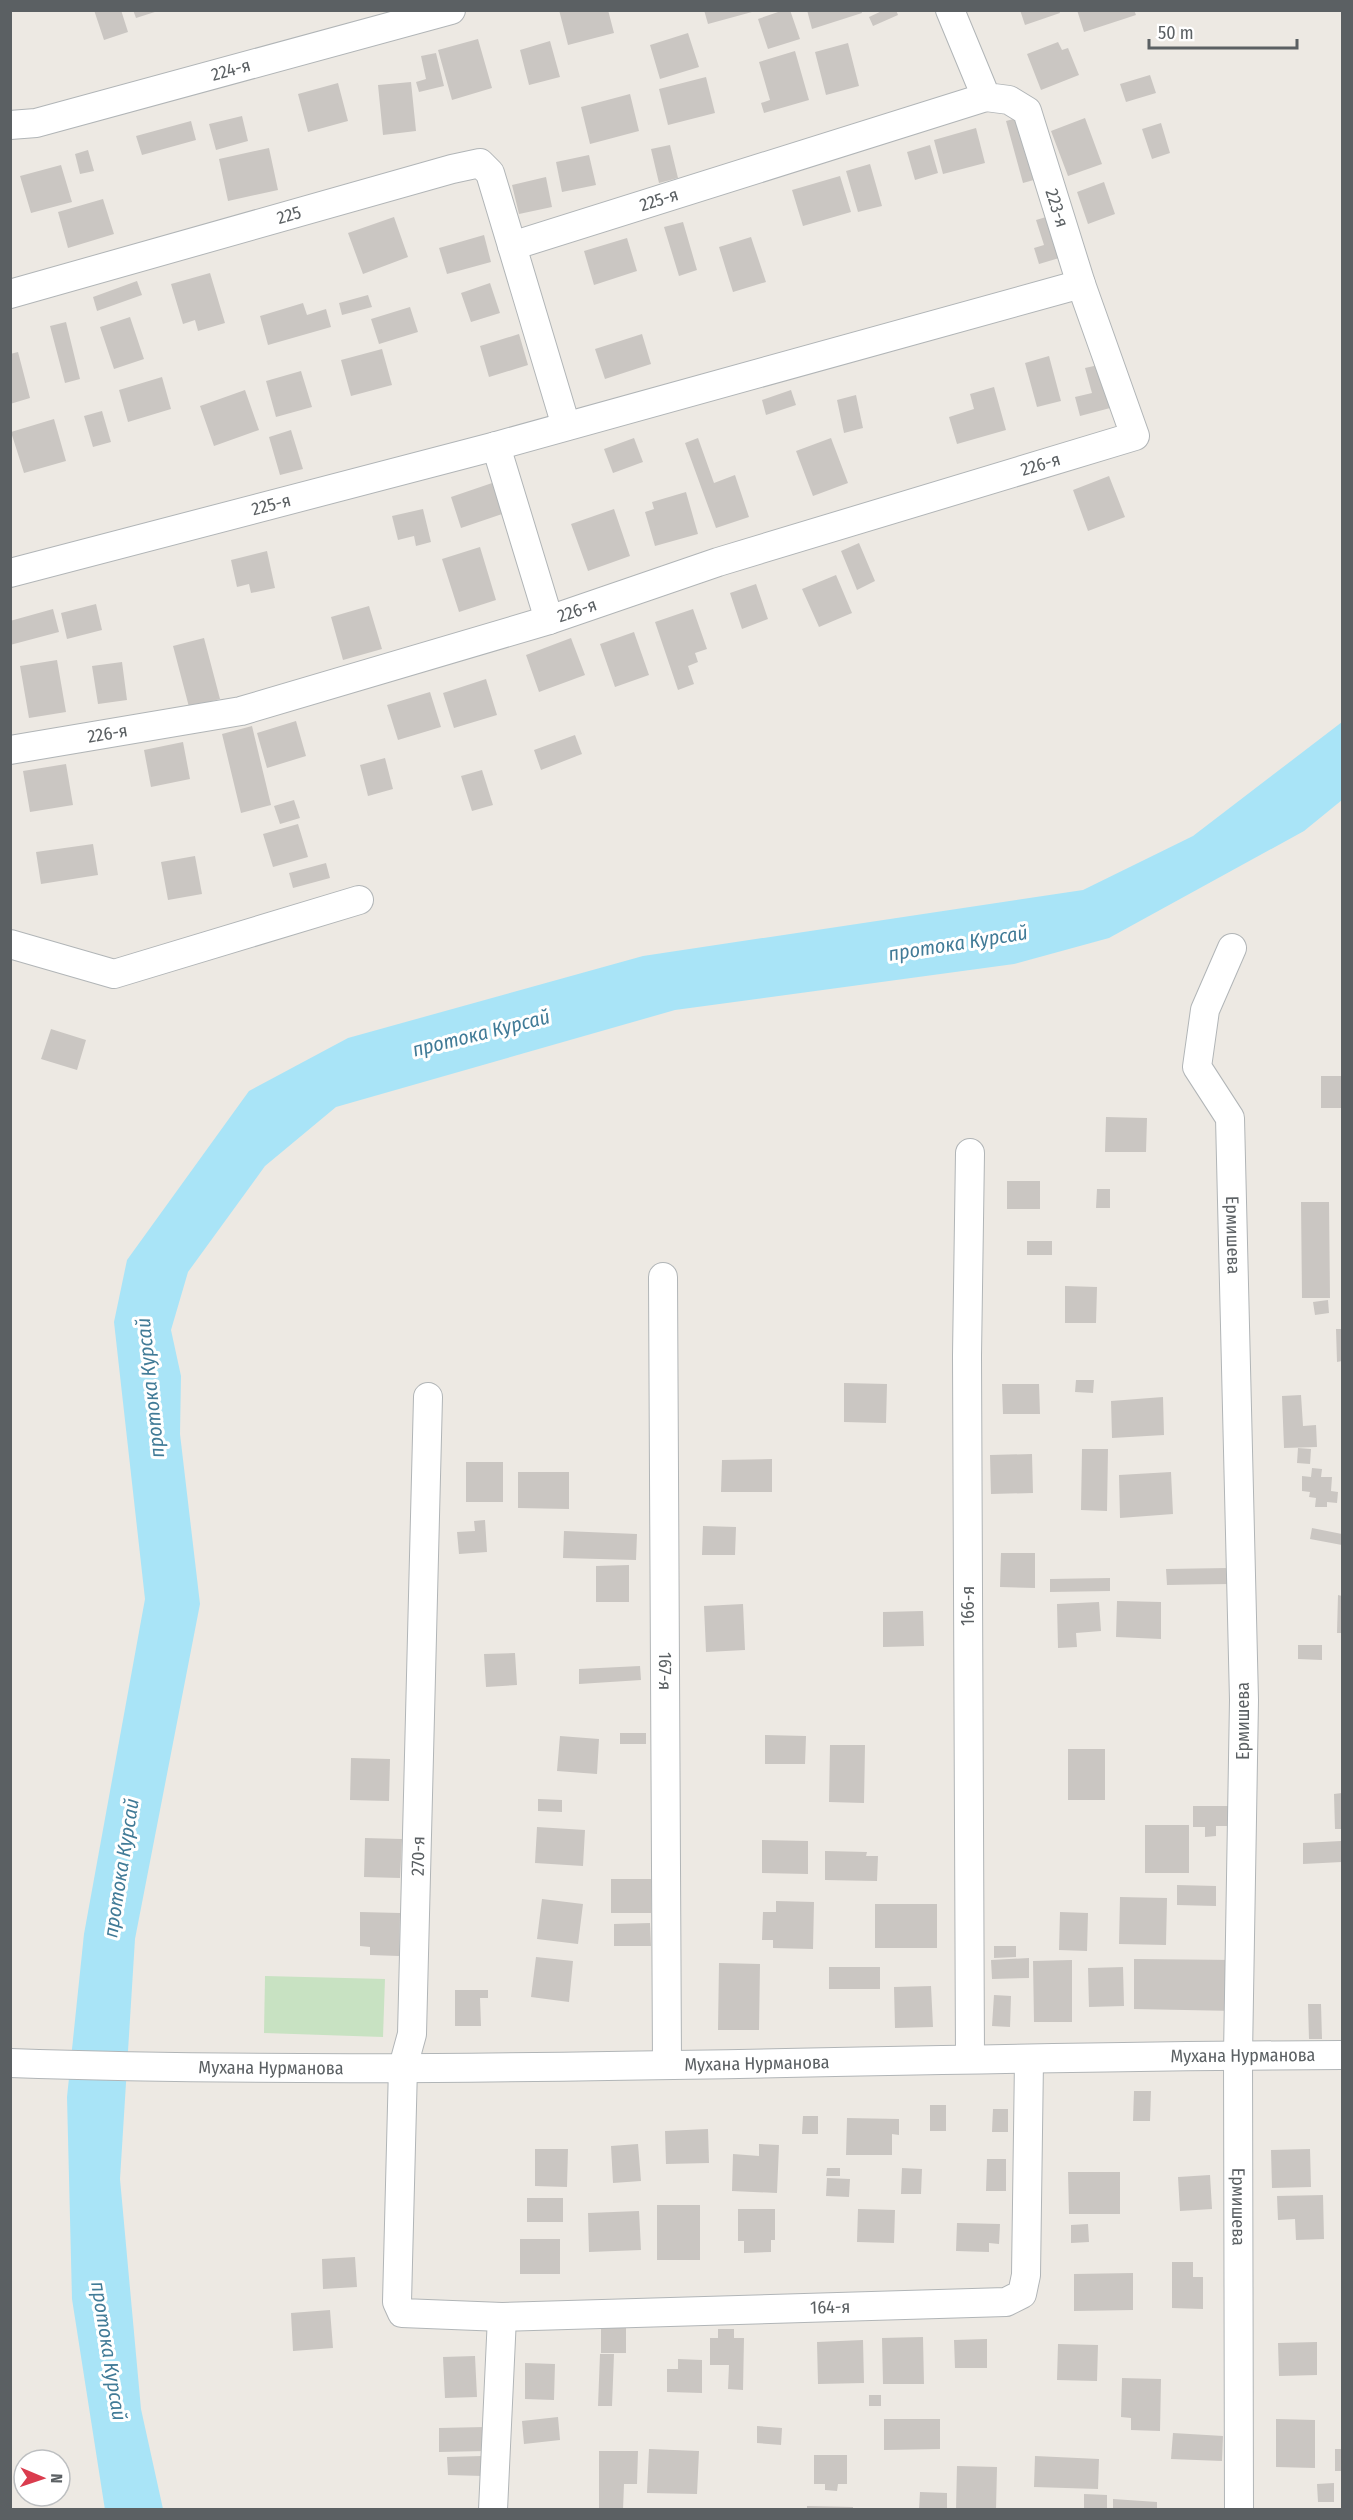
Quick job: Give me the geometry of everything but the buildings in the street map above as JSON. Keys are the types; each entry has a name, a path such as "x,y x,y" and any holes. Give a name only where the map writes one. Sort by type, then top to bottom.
{"street":[{"name":"224-я","path":"10,125 36,123 451,10"},
{"path":"950,10 986,97"},
{"name":"225-я","path":"512,246 986,97"},
{"name":"223-я","path":"986,97 1009,100 1027,111 1081,284 1135,436"},
{"name":"225","path":"10,294 480,163 490,173 512,246"},
{"path":"512,246 566,426"},
{"name":"225-я","path":"10,573 496,446 1081,284"},
{"name":"226-я","path":"10,750 241,711 549,620 718,562 1135,436"},
{"path":"496,446 549,620"},
{"path":"10,944 114,974 359,900"},
{"name":"Ермишева","path":"1232,948 1205,1010 1197,1066 1230,1118 1244,1700 1239,2055 1239,2510"},
{"name":"166-я","path":"970,1153 967,1356 970,2059"},
{"name":"167-я","path":"663,1277 667,2065"},
{"name":"270-я","path":"402,2313 397,2302 403,2067 412,2034 428,1397"},
{"name":"Мухана Нурманова","path":"10,2063 171,2069 667,2065 1342,2055"},
{"name":"164-я","path":"402,2313 502,2317 1006,2302 1022,2294 1026,2275 1029,2060"},
{"path":"493,2510 502,2317"}],"green space":[{"path":"265,1976 385,1979 383,2037 264,2033"}],"water":[{"name":"протока Курсай","path":"1342,722 1342,800 1304,831 1109,938 1014,964 675,1010 336,1107 265,1166 188,1272 171,1330 181,1376 180,1434 200,1604 135,1939 120,2179 141,2409 163,2509 105,2510 72,2299 67,2097 84,1934 145,1599 114,1322 127,1260 249,1091 348,1038 643,956 1083,890 1193,836"}]}
